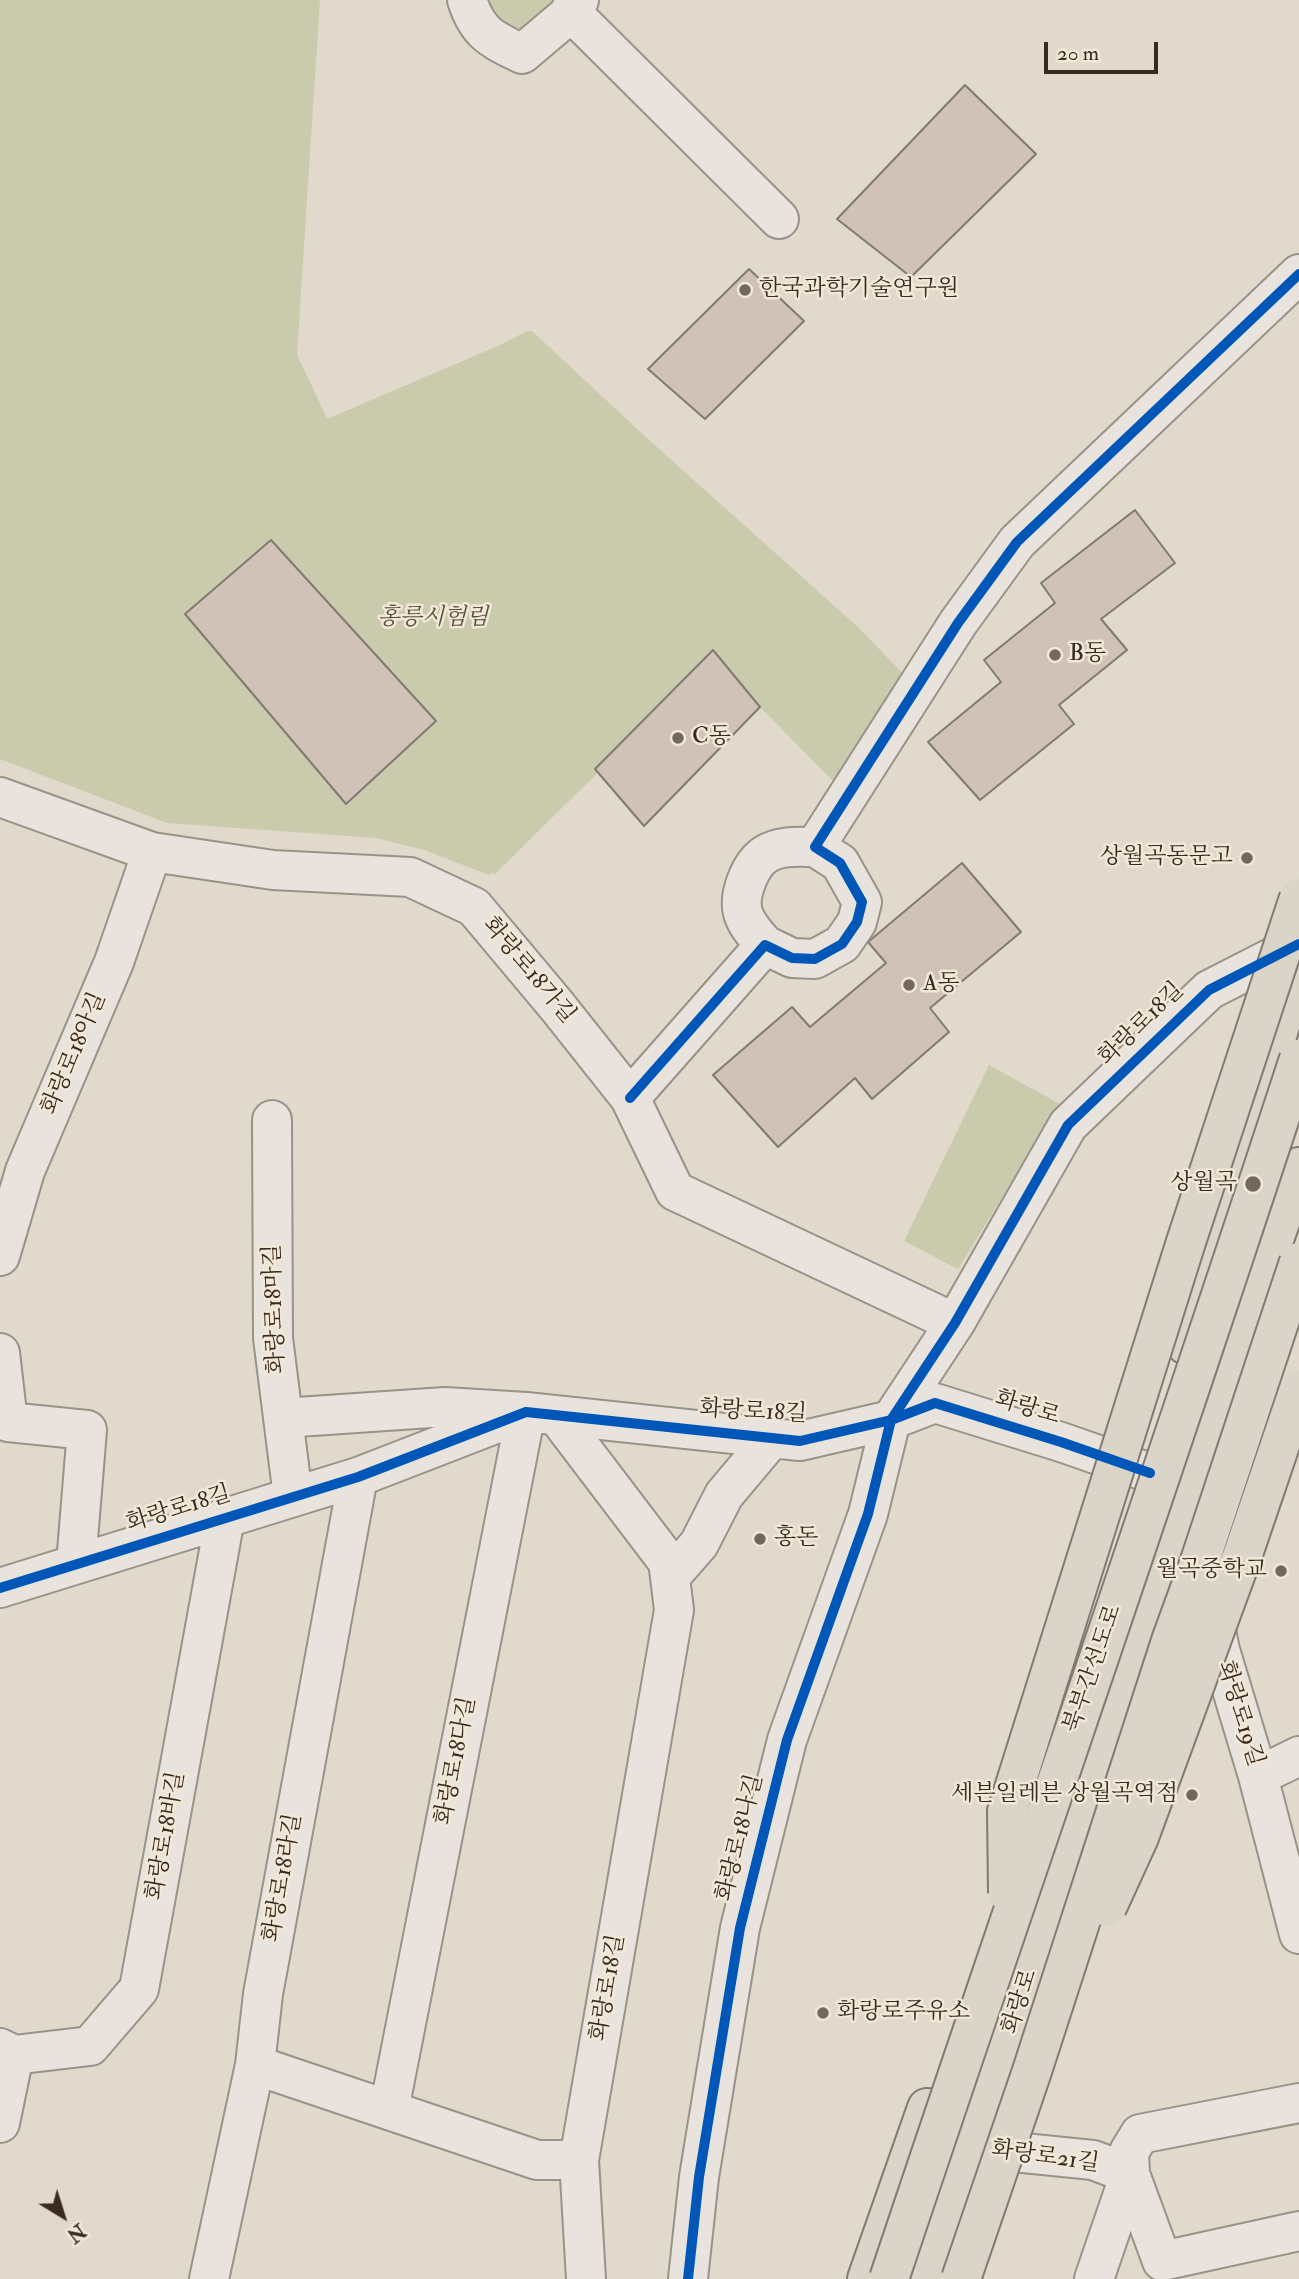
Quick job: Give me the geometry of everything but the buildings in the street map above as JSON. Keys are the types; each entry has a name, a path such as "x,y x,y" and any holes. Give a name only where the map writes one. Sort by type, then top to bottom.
{"main road":[{"path":"1008,1923 1007,1811 1185,1245 1299,898"},
{"path":"867,2279 1150,1473 1256,1101 1299,961"},
{"name":"북부간선도로","path":"889,2279 1299,1059"},
{"path":"1256,1101 1299,1113"},
{"name":"화랑로","path":"930,2279 1187,1492 1299,1167"},
{"path":"961,2279 1299,1262"},
{"path":"1032,2071 1139,1837 1243,1554 1299,1389"}],"street":[{"path":"467,0 471,13 487,37 522,54 575,6 779,219"},
{"path":"815,847 958,624 1017,542 1299,274"},
{"name":"화랑로18가길","path":"0,797 152,852 273,870 410,877 474,907 630,1098 675,1191 955,1322"},
{"path":"789,846 815,847 840,863 862,902 857,922 842,944 816,959 792,958 765,945 751,930 743,912 743,892 750,873 765,855 789,846"},
{"name":"화랑로18아길","path":"0,1256 25,1171 114,962 152,852"},
{"name":"화랑로18길","path":"283,1418 445,1407 541,1414 800,1441 891,1420 955,1322 1068,1125 1209,990 1299,944"},
{"path":"630,1098 765,945"},
{"name":"화랑로18마길","path":"272,1120 273,1338 293,1497"},
{"path":"0,1353 8,1422 87,1430 76,1564"},
{"name":"화랑로","path":"891,1420 935,1403 1150,1473"},
{"path":"541,1414 668,1562 670,1577"},
{"name":"화랑로18길","path":"7,1579 76,1564 358,1477 541,1414"},
{"name":"화랑로18다길","path":"389,2110 541,1414"},
{"name":"화랑로18나길","path":"688,2279 699,2177 740,1928 787,1740 868,1514 891,1420"},
{"name":"화랑로18길","path":"586,2279 579,2161 674,1610 670,1577 699,1544 724,1495 771,1439"},
{"name":"화랑로18라길","path":"209,2279 255,2065 262,1994 358,1477"},
{"name":"화랑로19길","path":"1187,1492 1220,1650 1258,1776 1299,1934"},
{"name":"화랑로18바길","path":"7,2052 90,2046 139,1989 225,1518"},
{"path":"1258,1776 1299,1756"},
{"path":"0,2123 7,2052"},
{"path":"255,2065 537,2160 579,2161"},
{"path":"1299,2103 1140,2134 1129,2152 1130,2174 1162,2261 1299,2231"},
{"name":"화랑로21길","path":"974,2148 1093,2160 1130,2174 1094,2279"}],"green space":[{"name":"홍릉시험림","path":"0,0 320,0 297,354 327,419 532,331 859,628 917,688 848,796 760,707 717,655 495,874 489,875 424,850 376,838 167,823 0,759"},
{"path":"483,0 559,0 523,32 485,7"},
{"path":"989,1065 1060,1104 958,1269 904,1241"}],"cycle path":[{"path":"630,1098 765,945 792,958 815,959 842,944 857,922 862,902 840,863 815,847 958,623 1017,542 1299,274"},
{"path":"688,2279 699,2177 740,1928 787,1740 868,1514 891,1420 955,1323 1068,1125 1209,990 1299,944"},
{"path":"0,1588 358,1477 526,1412 800,1441 891,1420 935,1403 1150,1473"}],"place":[{"name":"한국과학기술연구원","path":"745,290"},
{"name":"B동","path":"1055,655"},
{"name":"C동","path":"678,738"},
{"name":"상월곡동문고","path":"1247,858"},
{"name":"A동","path":"909,985"},
{"name":"상월곡","path":"1253,1184"},
{"name":"홍돈","path":"760,1539"},
{"name":"월곡중학교","path":"1281,1571"},
{"name":"세븐일레븐 상월곡역점","path":"1192,1795"},
{"name":"화랑로주유소","path":"823,2013"}]}
